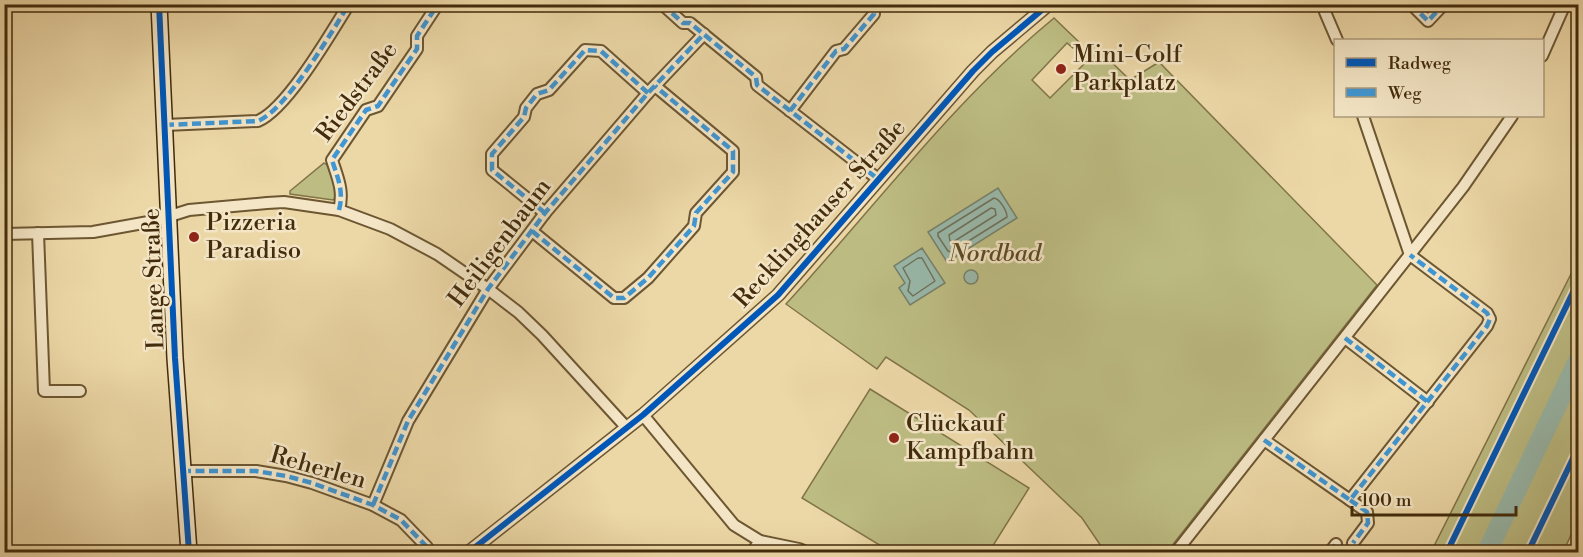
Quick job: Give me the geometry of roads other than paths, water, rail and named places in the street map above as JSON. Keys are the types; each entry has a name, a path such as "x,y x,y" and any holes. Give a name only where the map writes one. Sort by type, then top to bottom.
{"main road":[{"name":"Lange Straße","path":"159,4 174,341 189,552"}],"street":[{"path":"165,125 258,121 269,116 300,79 349,4"},
{"name":"Riedstraße","path":"339,210 342,191 332,160 366,110 378,106 417,49 417,36 438,4"},
{"path":"662,4 683,23 690,23 756,77 757,85 878,179"},
{"path":"790,111 836,51 844,49 874,14 873,4"},
{"name":"Recklinghauser Straße","path":"469,552 643,415 778,295 973,71 1034,8 1049,4"},
{"path":"1324,4 1337,39"},
{"path":"1411,4 1428,21 1444,4"},
{"path":"1544,51 1565,4"},
{"name":"Heiligenbaum","path":"373,505 408,421 488,289 545,213 652,89 704,34"},
{"path":"532,231 614,298 624,298 648,278 694,226 696,213 733,172 733,151 601,51 585,50 549,90 537,94 526,108 524,117 492,154 492,170 545,213"},
{"path":"1350,500 1487,326 1490,319 1487,314 1410,255 1364,117"},
{"path":"1177,552 1463,187 1511,117"},
{"path":"170,216 189,210 284,202 339,210 390,229 437,254 518,312 542,335 626,428"},
{"name":"Lange Straße","path":"4,234 93,232 170,216"},
{"path":"38,233 44,391 80,391"},
{"path":"1345,338 1428,402"},
{"path":"643,415 734,525 760,541 806,552"},
{"path":"1264,440 1367,512 1368,523 1353,543"},
{"name":"Reherlen","path":"182,471 256,471 286,476 373,505 401,520 427,547"},
{"path":"752,552 760,541"}],"water":[{"path":"998,188 1017,218 947,262 928,232"},
{"path":"922,248 945,283 910,305 899,288 905,283 894,266"},
{"path":"968,270 974,270 978,277 974,284 968,284 964,280 964,274"}],"waterway":[{"path":"1487,552 1578,361"}],"place":[{"name":"Mini-Golf Parkplatz","path":"1061,69"},
{"name":"Pizzeria Paradiso","path":"194,237"},
{"name":"Glückauf Kampfbahn","path":"894,438"}],"park label":[{"name":"Nordbad","path":"995,254"}]}
